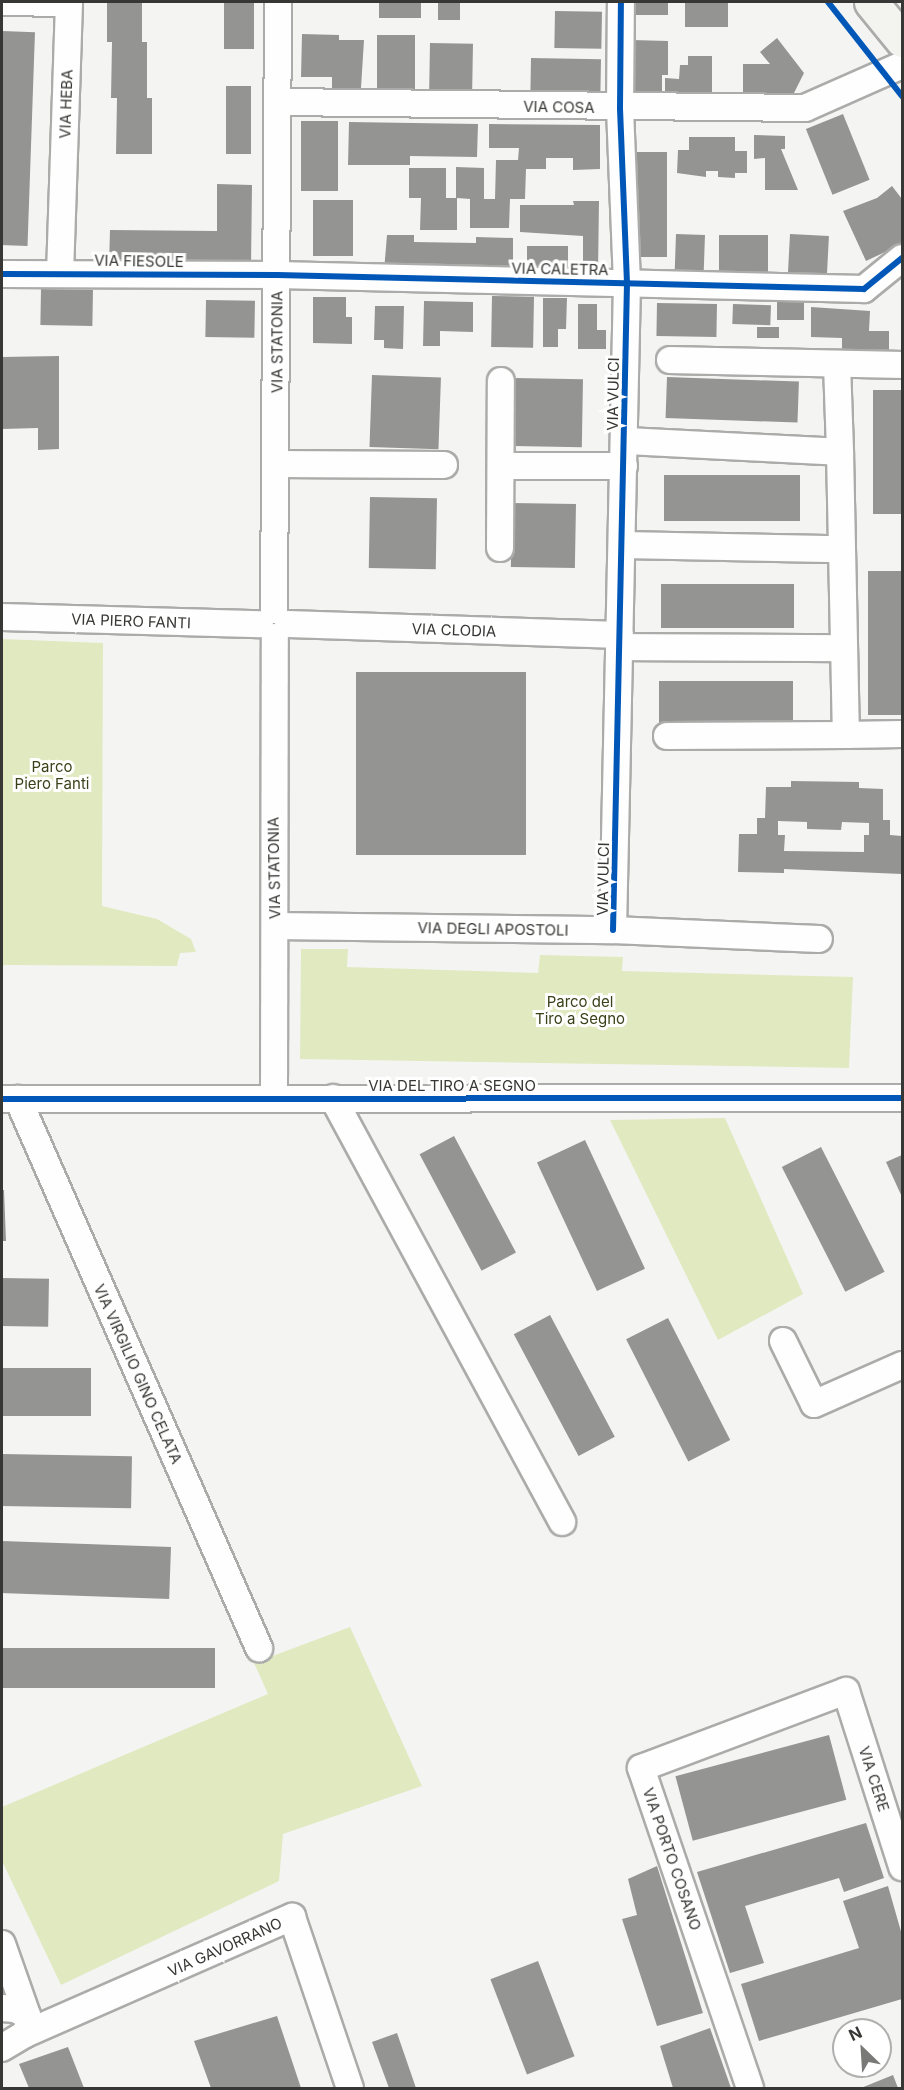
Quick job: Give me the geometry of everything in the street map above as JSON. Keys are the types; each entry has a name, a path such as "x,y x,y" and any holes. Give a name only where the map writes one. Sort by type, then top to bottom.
{"main road":[{"path":"871,2 903,40"}],"street":[{"name":"VIA HEBA","path":"2,2 69,3 60,273"},
{"name":"VIA STATONIA","path":"274,1098 278,2"},
{"name":"VIA VULCI","path":"614,930 627,283 620,108 621,2"},
{"name":"VIA COSA","path":"278,102 620,108 805,108 903,65"},
{"name":"VIA CALETRA","path":"277,275 864,290 903,258"},
{"name":"VIA FIESOLE","path":"2,274 277,275"},
{"path":"670,360 903,366"},
{"path":"837,364 840,452 839,549 846,735"},
{"path":"500,548 501,381"},
{"path":"501,466 625,454 840,452"},
{"path":"276,464 444,465"},
{"path":"623,545 839,549"},
{"name":"VIA PIERO FANTI","path":"2,617 274,624"},
{"name":"VIA CLODIA","path":"274,624 620,641 842,648"},
{"path":"667,736 903,735"},
{"name":"VIA DEGLI APOSTOLI","path":"275,926 614,930 819,939"},
{"path":"333,1098 562,1522"},
{"name":"VIA DEL TIRO A SEGNO","path":"10,1099 903,1098"},
{"name":"VIA VIRGILIO GINO CELATA","path":"10,1099 259,1648"},
{"path":"783,1341 814,1404 903,1365"},
{"name":"VIA CERE","path":"846,1691 903,1867"},
{"name":"VIA PORTO COSANO","path":"750,2088 642,1768 846,1691"},
{"name":"VIA GAVORRANO","path":"26,2024 292,1917 350,2088"},
{"path":"2,1944 26,2024"},
{"path":"2,2008 15,2009 26,2024"},
{"path":"2,2048 26,2024"}],"green space":[{"name":"Parco Piero Fanti","path":"2,639 103,643 102,906 157,919 191,939 196,952 180,953 177,966 2,965"},
{"name":"Parco del Tiro a Segno","path":"301,949 348,949 347,967 538,973 540,955 623,957 622,971 853,977 849,1068 300,1059"},
{"path":"725,1118 803,1294 718,1340 610,1120"},
{"path":"350,1627 422,1786 283,1834 279,1881 61,1985 2,1861 2,1807 268,1694 254,1663"}],"building":[{"path":"107,2 142,2 142,42 147,42 147,98 152,98 152,154 116,154 117,98 111,98 112,42 107,42"},
{"path":"224,2 254,2 254,49 224,49"},
{"path":"379,2 421,2 421,18 379,18"},
{"path":"438,2 460,2 460,20 438,20"},
{"path":"635,2 668,2 668,15 635,15"},
{"path":"685,2 728,2 728,27 685,27"},
{"path":"555,11 602,12 601,49 554,48"},
{"path":"2,31 35,32 28,246 2,245"},
{"path":"302,34 339,35 339,40 364,40 361,88 332,88 332,77 301,77"},
{"path":"377,35 415,35 415,90 377,90"},
{"path":"777,38 804,73 792,97 743,97 743,64 770,64 760,52"},
{"path":"632,40 668,41 668,75 662,75 662,96 631,96"},
{"path":"430,43 473,44 472,93 429,92"},
{"path":"688,56 712,56 712,98 665,97 665,78 679,79 680,65 688,65"},
{"path":"531,58 601,59 600,93 530,92"},
{"path":"226,86 251,86 251,154 226,154"},
{"path":"843,114 870,180 833,195 806,129"},
{"path":"301,121 338,121 338,191 301,191"},
{"path":"349,122 478,124 477,157 410,156 410,165 348,165"},
{"path":"489,124 600,125 600,169 573,170 573,158 546,158 546,169 526,169 525,199 510,199 509,228 470,228 470,199 457,198 457,230 420,230 421,198 409,198 409,168 446,168 446,198 456,198 456,167 484,168 484,199 495,199 496,160 518,160 519,148 489,148"},
{"path":"754,135 785,136 785,149 781,149 798,190 765,190 765,158 754,159"},
{"path":"689,137 735,137 735,151 747,151 747,173 735,173 735,178 718,177 718,171 706,171 706,177 677,173 678,150 689,150"},
{"path":"631,152 667,152 667,257 631,257"},
{"path":"217,184 252,185 251,267 109,266 110,230 217,231"},
{"path":"892,186 902,199 902,244 866,261 843,211 877,198"},
{"path":"313,200 353,200 353,256 313,256"},
{"path":"573,201 599,201 598,273 583,273 583,236 520,232 520,205 574,205"},
{"path":"676,234 705,235 704,271 675,270"},
{"path":"790,234 829,236 827,274 788,272"},
{"path":"387,235 414,235 414,242 476,243 476,237 513,238 513,272 384,271"},
{"path":"719,235 768,235 768,272 719,272"},
{"path":"527,246 568,246 568,274 527,274"},
{"path":"41,289 93,290 92,326 40,325"},
{"path":"492,296 534,297 533,348 491,347"},
{"path":"313,297 346,297 346,317 352,317 352,344 313,343"},
{"path":"543,298 567,298 566,329 558,329 558,347 543,347"},
{"path":"206,300 255,301 254,338 205,337"},
{"path":"424,301 473,302 473,332 440,331 440,346 423,346"},
{"path":"777,301 804,301 804,320 777,320"},
{"path":"657,303 717,304 716,337 656,336"},
{"path":"578,304 597,304 597,330 606,330 606,349 578,349"},
{"path":"733,304 771,305 770,325 732,324"},
{"path":"375,306 404,306 403,349 384,348 384,340 374,340"},
{"path":"811,307 870,311 869,331 889,331 889,352 842,351 842,338 811,337"},
{"path":"757,327 779,327 779,338 757,338"},
{"path":"59,356 59,449 38,450 38,428 2,429 2,357"},
{"path":"372,375 441,377 438,449 369,447"},
{"path":"667,377 799,382 797,423 666,418"},
{"path":"514,378 583,379 582,447 513,446"},
{"path":"873,390 902,390 902,514 873,514"},
{"path":"664,475 800,475 800,521 664,521"},
{"path":"370,497 437,498 436,569 369,568"},
{"path":"512,503 576,504 575,568 511,567"},
{"path":"868,571 902,571 902,715 868,715"},
{"path":"661,584 794,584 794,628 661,628"},
{"path":"356,672 526,672 526,855 356,855"},
{"path":"659,681 793,681 793,727 659,727"},
{"path":"791,781 859,782 859,788 883,789 883,820 890,820 890,835 902,836 902,874 784,869 784,873 738,872 739,834 757,834 757,818 765,818 766,787 791,787","holes":["778,821 807,822 807,829 841,830 842,822 869,823 869,835 864,835 864,852 784,851 785,835 778,835"]},
{"path":"454,1136 516,1253 482,1271 420,1154"},
{"path":"585,1140 645,1269 597,1291 537,1162"},
{"path":"821,1147 885,1272 845,1292 782,1167"},
{"path":"902,1155 902,1197 886,1162"},
{"path":"2,1190 4,1190 6,1241 2,1241"},
{"path":"2,1278 49,1279 48,1327 2,1326"},
{"path":"550,1315 615,1437 579,1456 514,1334"},
{"path":"668,1318 730,1440 688,1461 626,1339"},
{"path":"2,1368 91,1368 91,1416 2,1416"},
{"path":"2,1454 132,1456 131,1508 2,1506"},
{"path":"2,1541 171,1547 169,1599 2,1593"},
{"path":"2,1648 215,1648 215,1688 2,1688"},
{"path":"829,1735 846,1800 693,1841 675,1776"},
{"path":"866,1823 884,1878 844,1892 839,1878 745,1906 764,1963 730,1973 697,1872"},
{"path":"657,1866 703,2013 657,2026 622,1919 637,1915 628,1879"},
{"path":"888,1886 902,1935 902,1999 759,2041 741,1984 859,1948 843,1901"},
{"path":"538,1961 575,2056 527,2075 490,1979"},
{"path":"277,2016 301,2088 211,2088 194,2041"},
{"path":"710,2028 731,2088 673,2088 660,2046"},
{"path":"397,2033 416,2088 389,2088 372,2042"},
{"path":"68,2047 84,2088 29,2088 19,2064"},
{"path":"892,2075 898,2088 861,2088 886,2078 892,2078"}],"cycle path":[{"path":"613,930 627,283 620,108 621,2"},
{"path":"828,2 902,96"},
{"path":"2,274 277,275 864,289 902,258"},
{"path":"2,1099 902,1098"}]}
